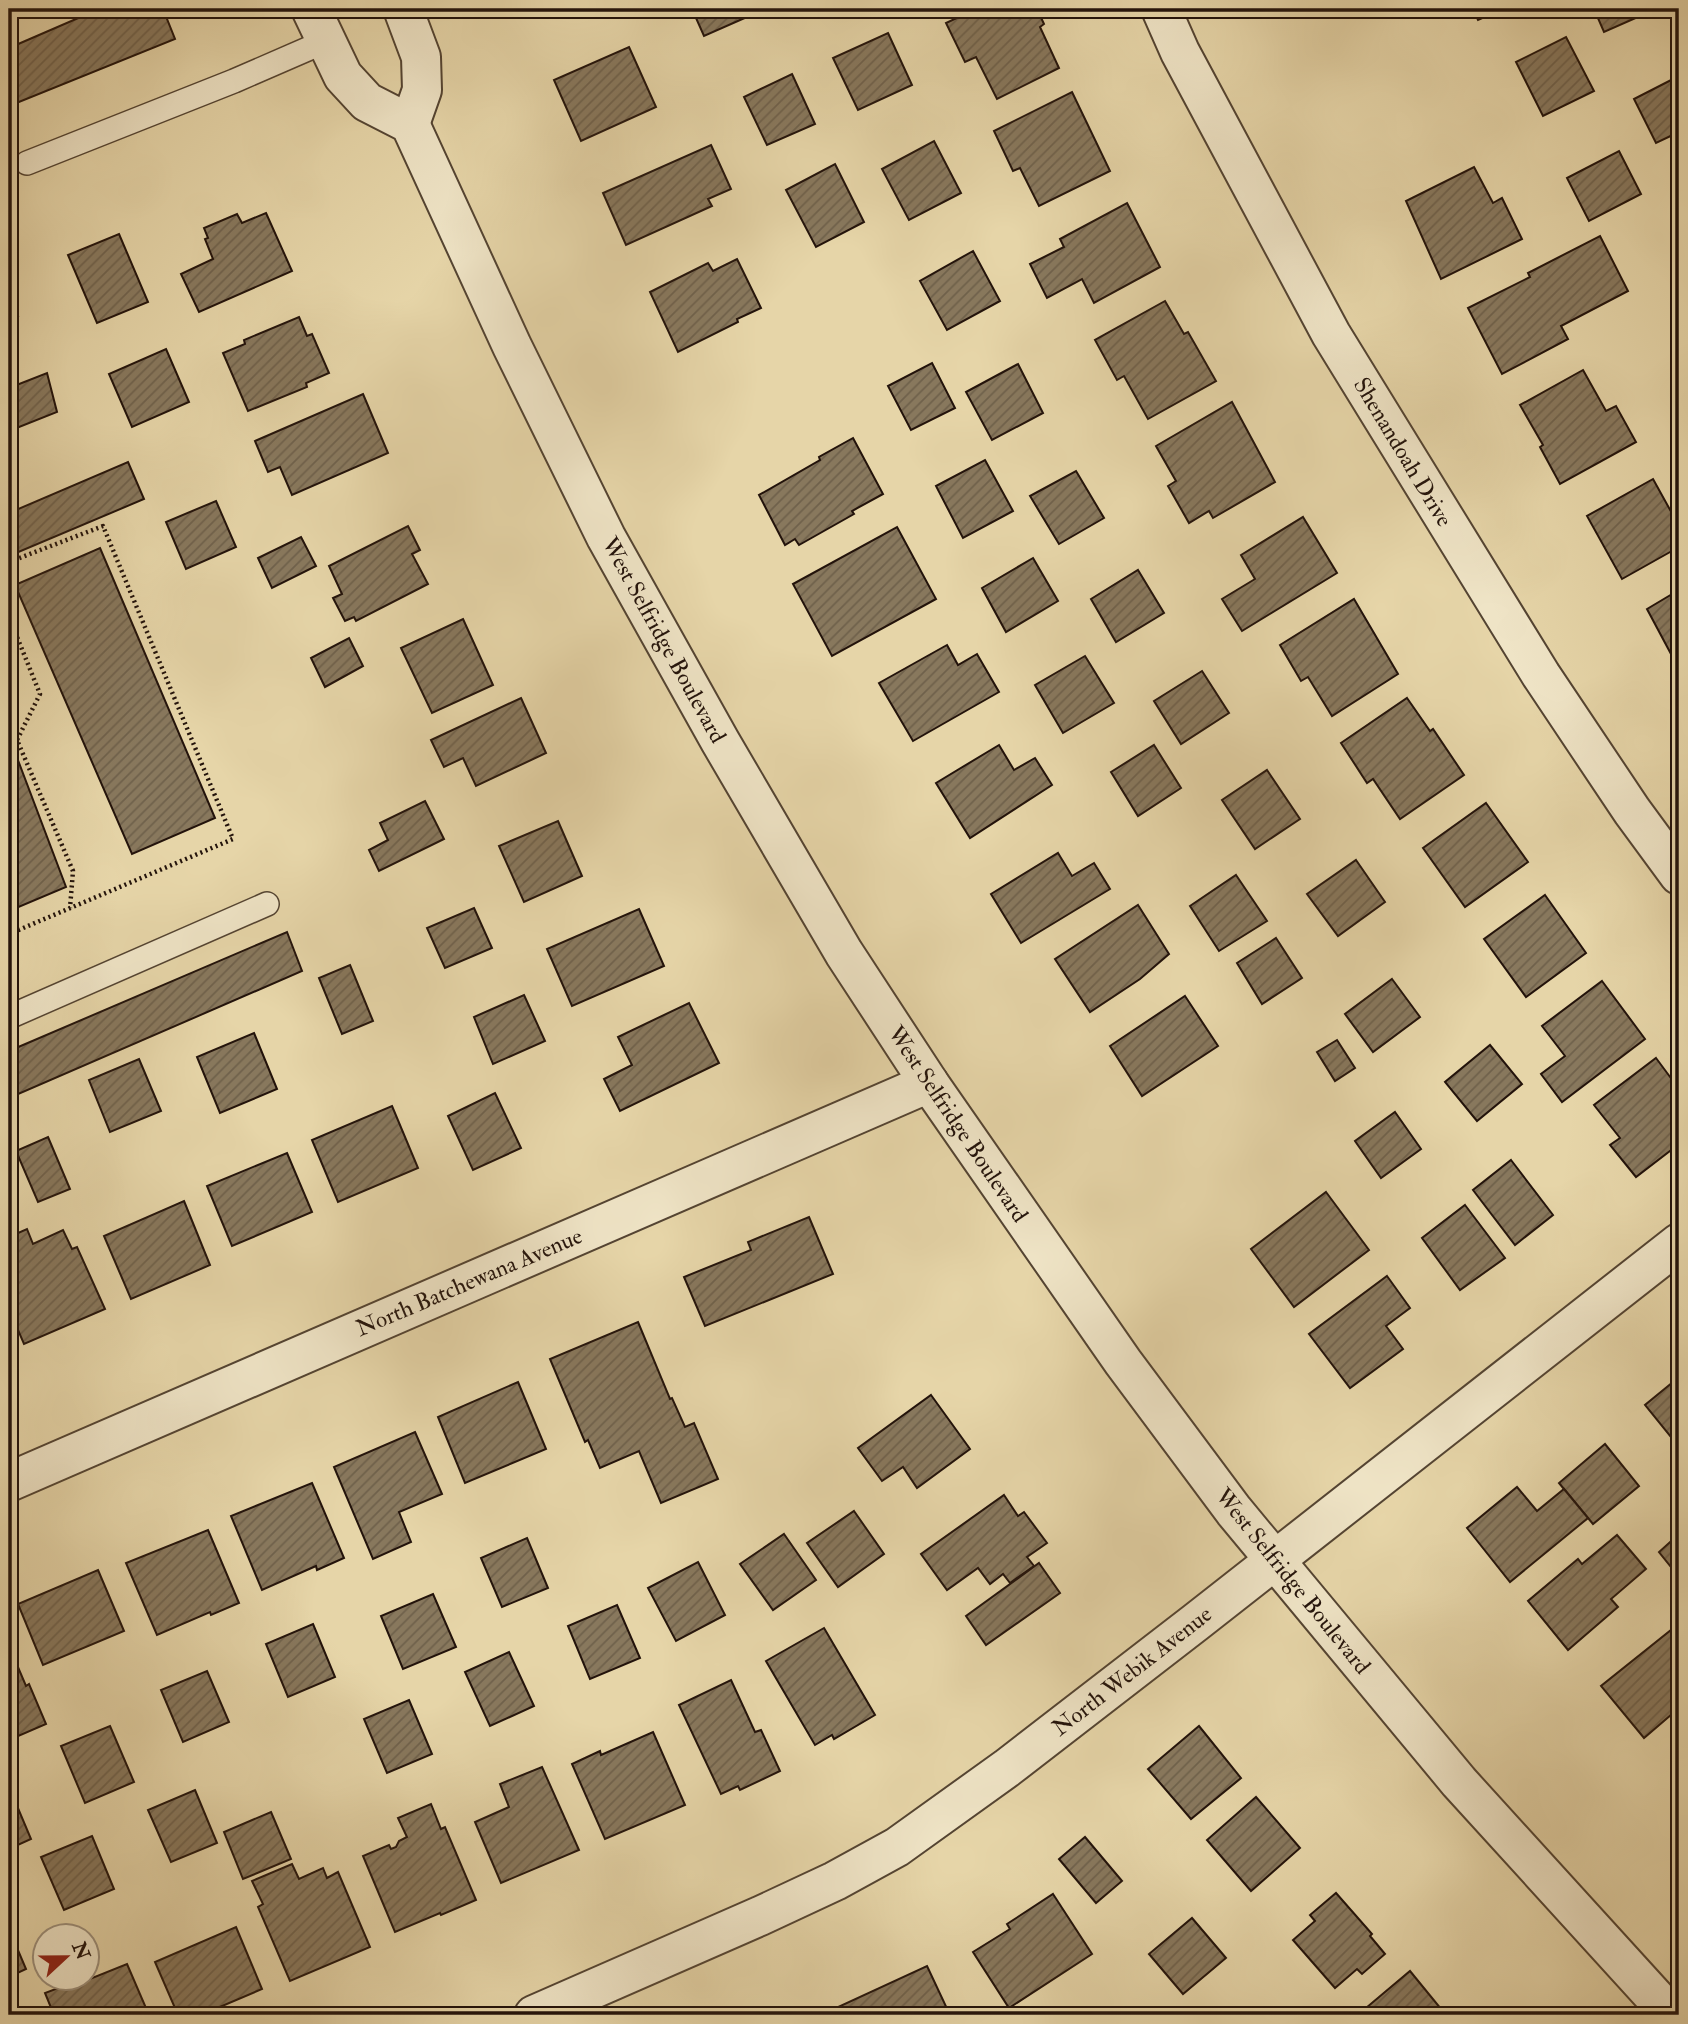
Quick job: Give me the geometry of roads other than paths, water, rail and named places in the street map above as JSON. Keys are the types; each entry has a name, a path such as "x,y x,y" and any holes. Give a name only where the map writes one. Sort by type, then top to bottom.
{"street":[{"path":"318,25 342,76 368,102 410,124 422,90 421,57 403,9"},
{"name":"Shenandoah Drive","path":"1161,9 1180,52 1331,334 1541,674 1632,811 1679,876"},
{"name":"West Selfridge Boulevard","path":"410,124 512,345 607,537 720,741 844,953 929,1083 1123,1362 1274,1560 1460,1782 1671,2015"},
{"name":"North Batchewana Avenue","path":"9,1482 929,1083"},
{"name":"North Webik Avenue","path":"534,2015 760,1916 835,1881 897,1847 1007,1768 1679,1243"}],"lane":[{"path":"27,163 234,81 318,25"},
{"path":"9,1017 267,904"}]}
